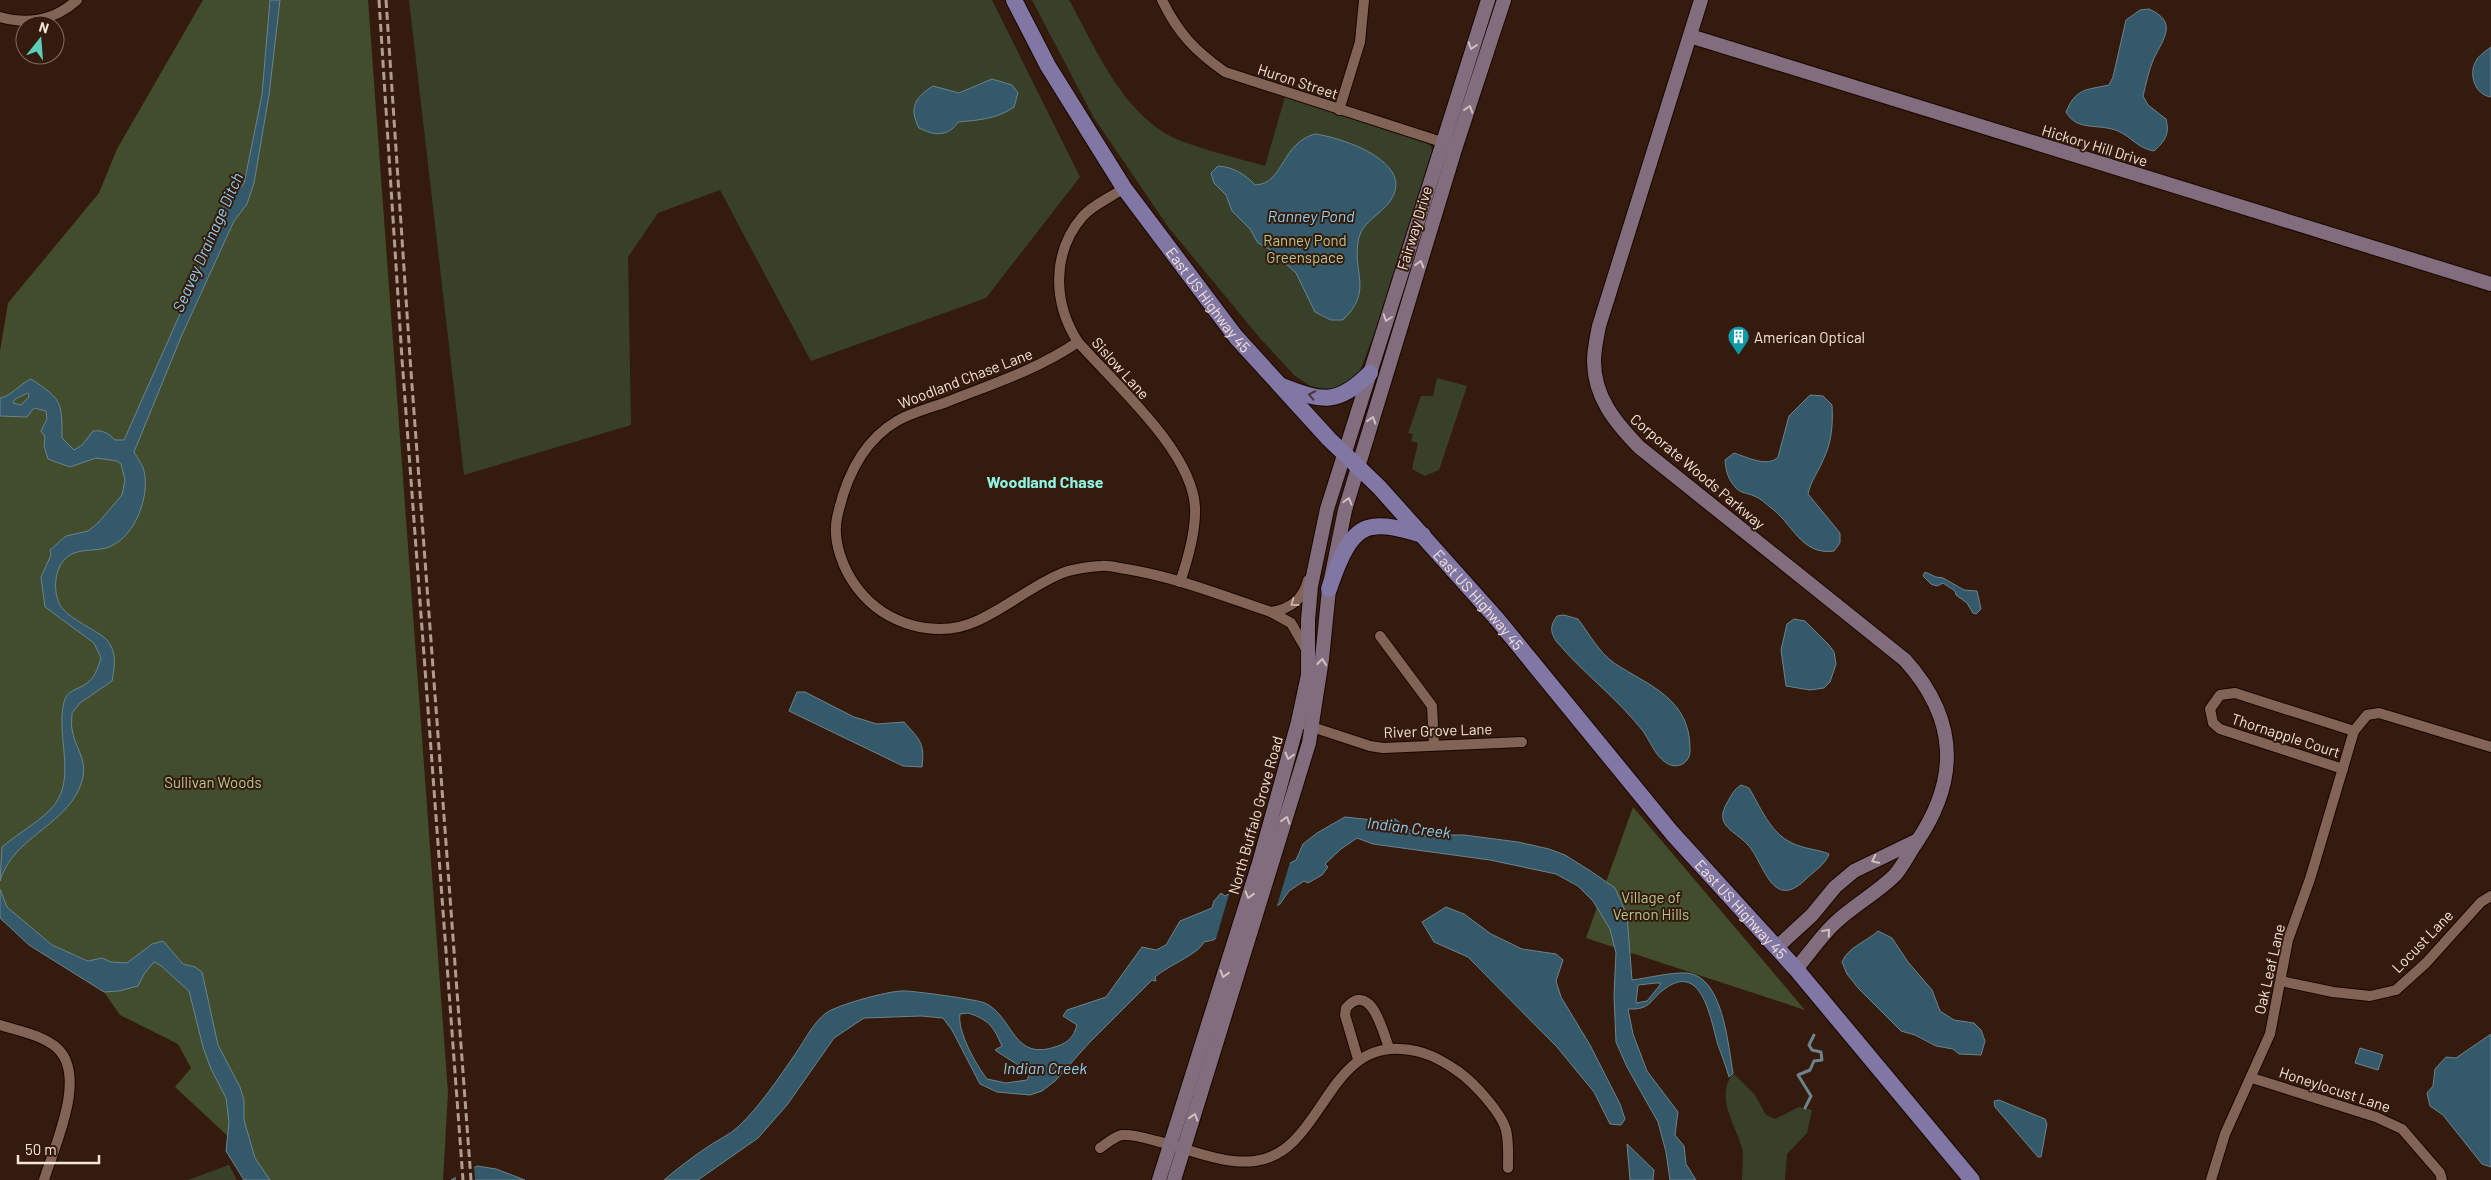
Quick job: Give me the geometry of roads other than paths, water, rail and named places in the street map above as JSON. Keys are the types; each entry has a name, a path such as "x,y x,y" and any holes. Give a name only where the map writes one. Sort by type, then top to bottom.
{"main road":[{"name":"East US Highway 45","path":"1014,0 1048,66 1124,188 1236,337 1423,535 1497,619 1672,833 1796,969 1972,1180"},
{"path":"1279,384 1308,394 1336,398 1355,388 1370,373"},
{"path":"1329,589 1340,556 1354,538 1371,526 1389,527 1423,535"}],"street":[{"path":"0,16 19,21 50,18 77,0"},
{"name":"Huron Street","path":"1162,0 1177,29 1202,56 1225,72 1456,146"},
{"path":"1339,110 1364,25 1364,0"},
{"name":"Fairway Drive","path":"1344,452 1488,0"},
{"name":"Fairway Drive","path":"1358,466 1456,146 1504,0"},
{"name":"Corporate Woods Parkway","path":"1702,0 1599,326 1594,360 1600,393 1616,423 1639,447 1905,660 1919,676 1937,705 1944,727 1948,764 1942,796 1932,819 1895,874 1835,923 1796,969"},
{"name":"Hickory Hill Drive","path":"1690,36 2491,284"},
{"name":"Sislow Lane","path":"1124,188 1096,204 1083,216 1071,232 1064,249 1058,282 1060,304 1069,328 1078,342 1171,447 1188,474 1194,514 1192,537 1180,582"},
{"name":"Woodland Chase Lane","path":"1078,342 1050,361 1022,374 897,421 869,444 856,464 842,492 836,523 838,550 854,583 865,597 896,621 925,629 951,627 977,621 1061,573 1103,565 1142,572 1180,582 1271,612 1291,623 1303,640 1310,657"},
{"name":"North Buffalo Grove Road","path":"1265,865 1308,675 1310,657 1308,620 1311,586 1323,528 1344,452"},
{"name":"North Buffalo Grove Road","path":"1159,1180 1177,1146 1265,865 1312,727 1329,589 1341,529 1358,466"},
{"path":"1271,612 1293,605 1302,596 1308,583 1313,544 1317,534 1323,528"},
{"path":"1380,636 1432,706 1434,744"},
{"name":"Thornapple Court","path":"2343,769 2220,730 2213,723 2210,709 2220,695 2235,693 2354,731"},
{"path":"2354,731 2367,715 2379,712 2491,747"},
{"name":"River Grove Lane","path":"1298,722 1370,746 1383,748 1434,744 1522,742"},
{"name":"Oak Leaf Lane","path":"2211,1180 2225,1134 2252,1078 2270,1034 2288,940 2354,731"},
{"path":"1776,948 1812,916 1835,887 1854,870 1919,839"},
{"name":"Locust Lane","path":"2281,981 2333,992 2370,996 2396,990 2428,962 2481,902 2491,896"},
{"path":"1358,1059 1345,1015 1346,1008 1358,1000 1364,1000 1375,1009 1389,1048"},
{"path":"0,1025 50,1044 58,1049 69,1070 71,1083 68,1103 44,1180"},
{"path":"1100,1148 1120,1135 1136,1135 1218,1158 1255,1161 1283,1152 1300,1135 1336,1084 1358,1059 1389,1048 1417,1050 1442,1060 1466,1078 1499,1116 1506,1130 1508,1168"},
{"name":"Honeylocust Lane","path":"2252,1078 2376,1116 2402,1129 2440,1173 2442,1180"},
{"name":"North Buffalo Grove Road","path":"1174,1180 1177,1146"}],"water":[{"path":"270,0 280,0 269,95 254,183 247,204 234,221 181,337 134,452 145,476 144,497 137,519 131,529 116,544 97,550 80,551 66,558 61,564 56,578 56,594 62,608 72,617 106,639 114,653 112,681 80,703 72,713 73,735 82,758 83,777 77,793 68,807 17,852 7,865 0,881 2,847 45,815 59,798 65,772 62,716 65,698 92,679 101,658 94,643 45,607 41,577 51,555 50,550 66,536 88,531 98,523 122,495 125,480 121,464 117,461 96,458 70,467 48,459 44,446 45,437 41,431 47,419 46,411 34,408 27,417 0,416 0,398 8,395 31,379 49,392 58,402 62,416 62,438 74,450 82,445 93,431 105,432 115,440 124,440 220,224 224,206 244,184 262,95","holes":["28,393 29,397 21,405 13,403 15,399"]},
{"path":"2149,9 2158,14 2166,25 2164,37 2152,62 2143,96 2148,105 2166,119 2167,124 2166,137 2154,151 2139,145 2118,131 2082,125 2071,118 2066,112 2078,94 2088,89 2109,85 2113,77 2126,20 2140,10"},
{"path":"2491,47 2491,97 2485,95 2477,88 2474,83 2473,72 2477,59"},
{"path":"992,79 1012,85 1018,93 1014,107 1008,111 980,120 958,122 950,130 941,134 930,133 919,128 914,114 915,103 922,94 933,86 959,93"},
{"name":"Ranney Pond","path":"1315,134 1354,145 1369,152 1391,170 1396,181 1394,194 1390,201 1360,234 1357,254 1360,291 1352,309 1343,320 1331,320 1315,312 1296,273 1269,249 1258,243 1250,229 1232,211 1226,195 1214,183 1211,173 1218,166 1229,168 1238,172 1255,185 1265,183 1278,171 1295,146"},
{"path":"1810,395 1823,396 1832,405 1832,426 1829,445 1808,494 1840,533 1840,543 1834,551 1823,551 1805,543 1778,513 1756,497 1738,490 1729,478 1726,468 1725,460 1734,453 1763,462 1769,462 1778,457 1789,416"},
{"path":"1925,572 1943,578 1964,590 1977,591 1981,609 1976,614 1973,613 1967,603 1956,595 1955,591 1943,583 1937,586 1931,584 1923,576"},
{"path":"1564,615 1578,619 1599,648 1614,663 1653,687 1675,705 1683,717 1688,732 1690,754 1686,762 1674,766 1661,759 1633,719 1556,641 1552,626 1557,616"},
{"path":"1794,619 1805,621 1834,652 1836,664 1830,682 1824,688 1810,690 1786,686 1781,650 1787,624"},
{"path":"797,692 805,692 854,717 877,724 904,722 914,733 922,747 922,767 903,766 789,711"},
{"path":"1741,785 1749,788 1766,818 1784,839 1806,848 1829,854 1822,864 1794,888 1785,890 1777,888 1770,881 1748,845 1724,823 1723,811 1733,793"},
{"name":"Indian Creek","path":"1345,817 1382,821 1395,819 1417,835 1464,835 1518,842 1549,849 1565,855 1615,888 1627,915 1632,980 1681,973 1699,977 1709,986 1722,1014 1733,1073 1729,1077 1703,998 1697,989 1689,983 1679,982 1666,988 1647,1006 1628,1009 1633,1034 1647,1071 1678,1112 1675,1135 1684,1146 1686,1164 1696,1180 1670,1180 1666,1152 1658,1122 1627,1067 1616,1042 1614,995 1616,953 1610,929 1593,901 1578,886 1556,874 1490,860 1373,844 1357,838 1341,849 1325,864 1328,867 1322,875 1308,883 1304,881 1289,891 1280,904 1213,940 1204,942 1196,951 1155,977 1156,981 1152,980 1089,1043 1055,1081 1042,1091 1030,1095 997,1092 980,1084 952,1030 943,1018 921,1016 864,1018 834,1038 787,1105 758,1138 698,1180 664,1180 710,1145 734,1130 746,1119 776,1082 813,1027 826,1013 841,1006 886,993 917,992 985,1003 1003,1018 1023,1044 1031,1049 1043,1050 1058,1046 1070,1038 1077,1025 1063,1016 1067,1010 1106,997 1142,947 1156,950 1166,945 1180,921 1212,908 1214,901 1221,893 1225,896 1296,860 1303,844 1317,833","holes":["1660,983 1647,1001 1636,1003 1638,985","968,1013 990,1025 1002,1046 995,1050 1027,1070 1030,1073 1027,1080 1006,1083 987,1079 973,1057 961,1029 960,1014"]},
{"path":"0,889 7,907 52,945 88,961 102,958 111,962 127,963 152,944 163,941 183,964 195,967 202,972 218,1045 240,1087 244,1100 244,1120 255,1158 270,1180 244,1180 226,1151 229,1122 226,1098 211,1069 203,1047 189,991 160,965 154,962 144,974 138,986 119,991 104,992 29,945 0,918"},
{"path":"1446,907 1464,914 1491,934 1522,949 1556,954 1563,960 1556,981 1561,997 1590,1045 1620,1104 1625,1119 1621,1125 1610,1124 1594,1092 1557,1047 1468,957 1434,942 1422,922"},
{"path":"1878,931 1892,938 1908,962 1932,990 1940,1011 1954,1020 1974,1023 1981,1030 1985,1041 1981,1055 1959,1054 1953,1049 1936,1046 1915,1035 1901,1031 1859,989 1847,974 1842,962 1848,952"},
{"path":"2491,1034 2491,1167 2482,1164 2443,1115 2430,1106 2427,1093 2433,1086 2435,1069 2446,1057 2456,1058"},
{"path":"2360,1048 2383,1055 2378,1070 2355,1063"},
{"path":"1999,1100 2045,1119 2047,1124 2041,1157 2038,1157 1995,1107 1994,1101"},
{"path":"1627,1144 1654,1170 1653,1180 1630,1180"},
{"path":"477,1166 496,1169 525,1180 451,1180"}],"waterway":[{"path":"1805,1108 1811,1096 1798,1075 1810,1070 1814,1061 1822,1060 1821,1052 1812,1050 1809,1045 1814,1035"}],"railway":[{"path":"379,0 402,359 463,1180"},
{"path":"386,0 410,358 471,1180"}],"place":[{"name":"American Optical","path":"1738,356"}],"district":[{"name":"Woodland Chase","path":"1045,481"}],"park label":[{"name":"Ranney Pond Greenspace","path":"1305,248"},
{"name":"Sullivan Woods","path":"213,782"},
{"name":"Village of Vernon Hills","path":"1651,906"}],"water label":[{"name":"Seavey Drainage Ditch","path":"207,242"}]}
